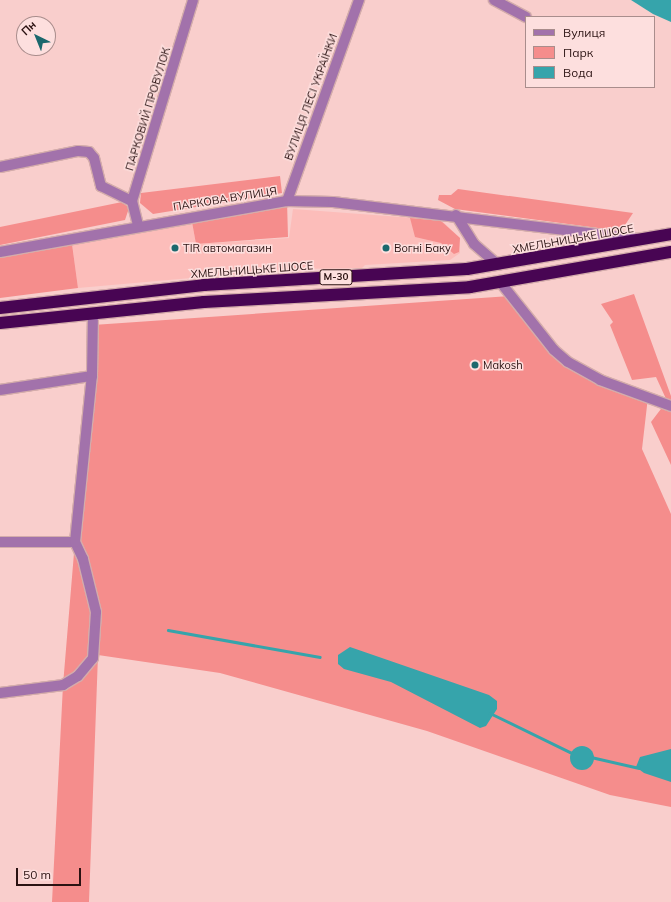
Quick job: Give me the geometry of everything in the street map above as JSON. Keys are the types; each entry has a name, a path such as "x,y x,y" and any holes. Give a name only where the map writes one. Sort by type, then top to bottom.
{"highway":[{"name":"ХМЕЛЬНИЦЬКЕ ШОСЕ","path":"0,308 204,285 498,265 646,240 671,234"},
{"name":"М-30","path":"0,323 204,302 500,283 671,252"},
{"path":"498,265 500,283"}],"street":[{"name":"ПАРКОВИЙ ПРОВУЛОК","path":"132,201 193,0"},
{"name":"ВУЛИЦЯ ЛЕСІ УКРАЇНКИ","path":"287,201 359,0"},
{"path":"494,0 525,16"},
{"path":"0,167 78,150 89,152 94,158 101,186 132,201 138,225"},
{"name":"ПАРКОВА ВУЛИЦЯ","path":"0,252 138,225 287,201 333,202 456,215 646,240"},
{"path":"456,215 474,244 498,265"},
{"path":"500,283 554,350 568,362 600,380 671,406"},
{"path":"0,693 63,685 78,676 93,658 96,612 83,559 75,542 92,376 93,313"},
{"path":"0,390 92,376"},
{"path":"0,542 75,542"}],"shaded area":[{"path":"293,209 441,220 460,238 460,253 450,260 365,265 362,268 293,269 78,288 72,243 192,222 196,244 289,238"}],"green space":[{"path":"280,176 282,193 153,214 140,203 141,193"},
{"path":"458,189 633,213 621,231 455,209 438,200 439,195 451,195"},
{"path":"287,201 288,237 196,244 192,222 72,244 78,288 0,298 0,252"},
{"path":"122,202 129,208 125,220 0,245 0,227"},
{"path":"410,218 441,221 460,238 459,252 454,254 441,243 415,237"},
{"path":"634,294 671,396 671,465 651,422 667,401 656,377 632,380 610,325 613,322 601,304"},
{"path":"510,296 561,356 648,397 642,449 671,514 671,807 610,795 427,731 220,673 98,655 89,902 52,902 63,685 93,325"}],"water":[{"path":"631,0 671,0 671,22 653,14"},
{"path":"350,647 489,695 497,701 497,709 486,726 480,728 391,682 344,669 338,664 338,655"},
{"path":"582,746 590,750 594,758 590,766 582,770 574,766 570,758 574,750"},
{"path":"671,749 671,782 644,773 636,767 640,757"}],"waterway":[{"path":"168,630 320,657"},
{"path":"490,713 572,753"},
{"path":"591,757 639,768"}],"place":[{"name":"TIR автомагазин","path":"175,248"},
{"name":"Вогні Баку","path":"386,248"},
{"name":"Makosh","path":"475,365"}]}
